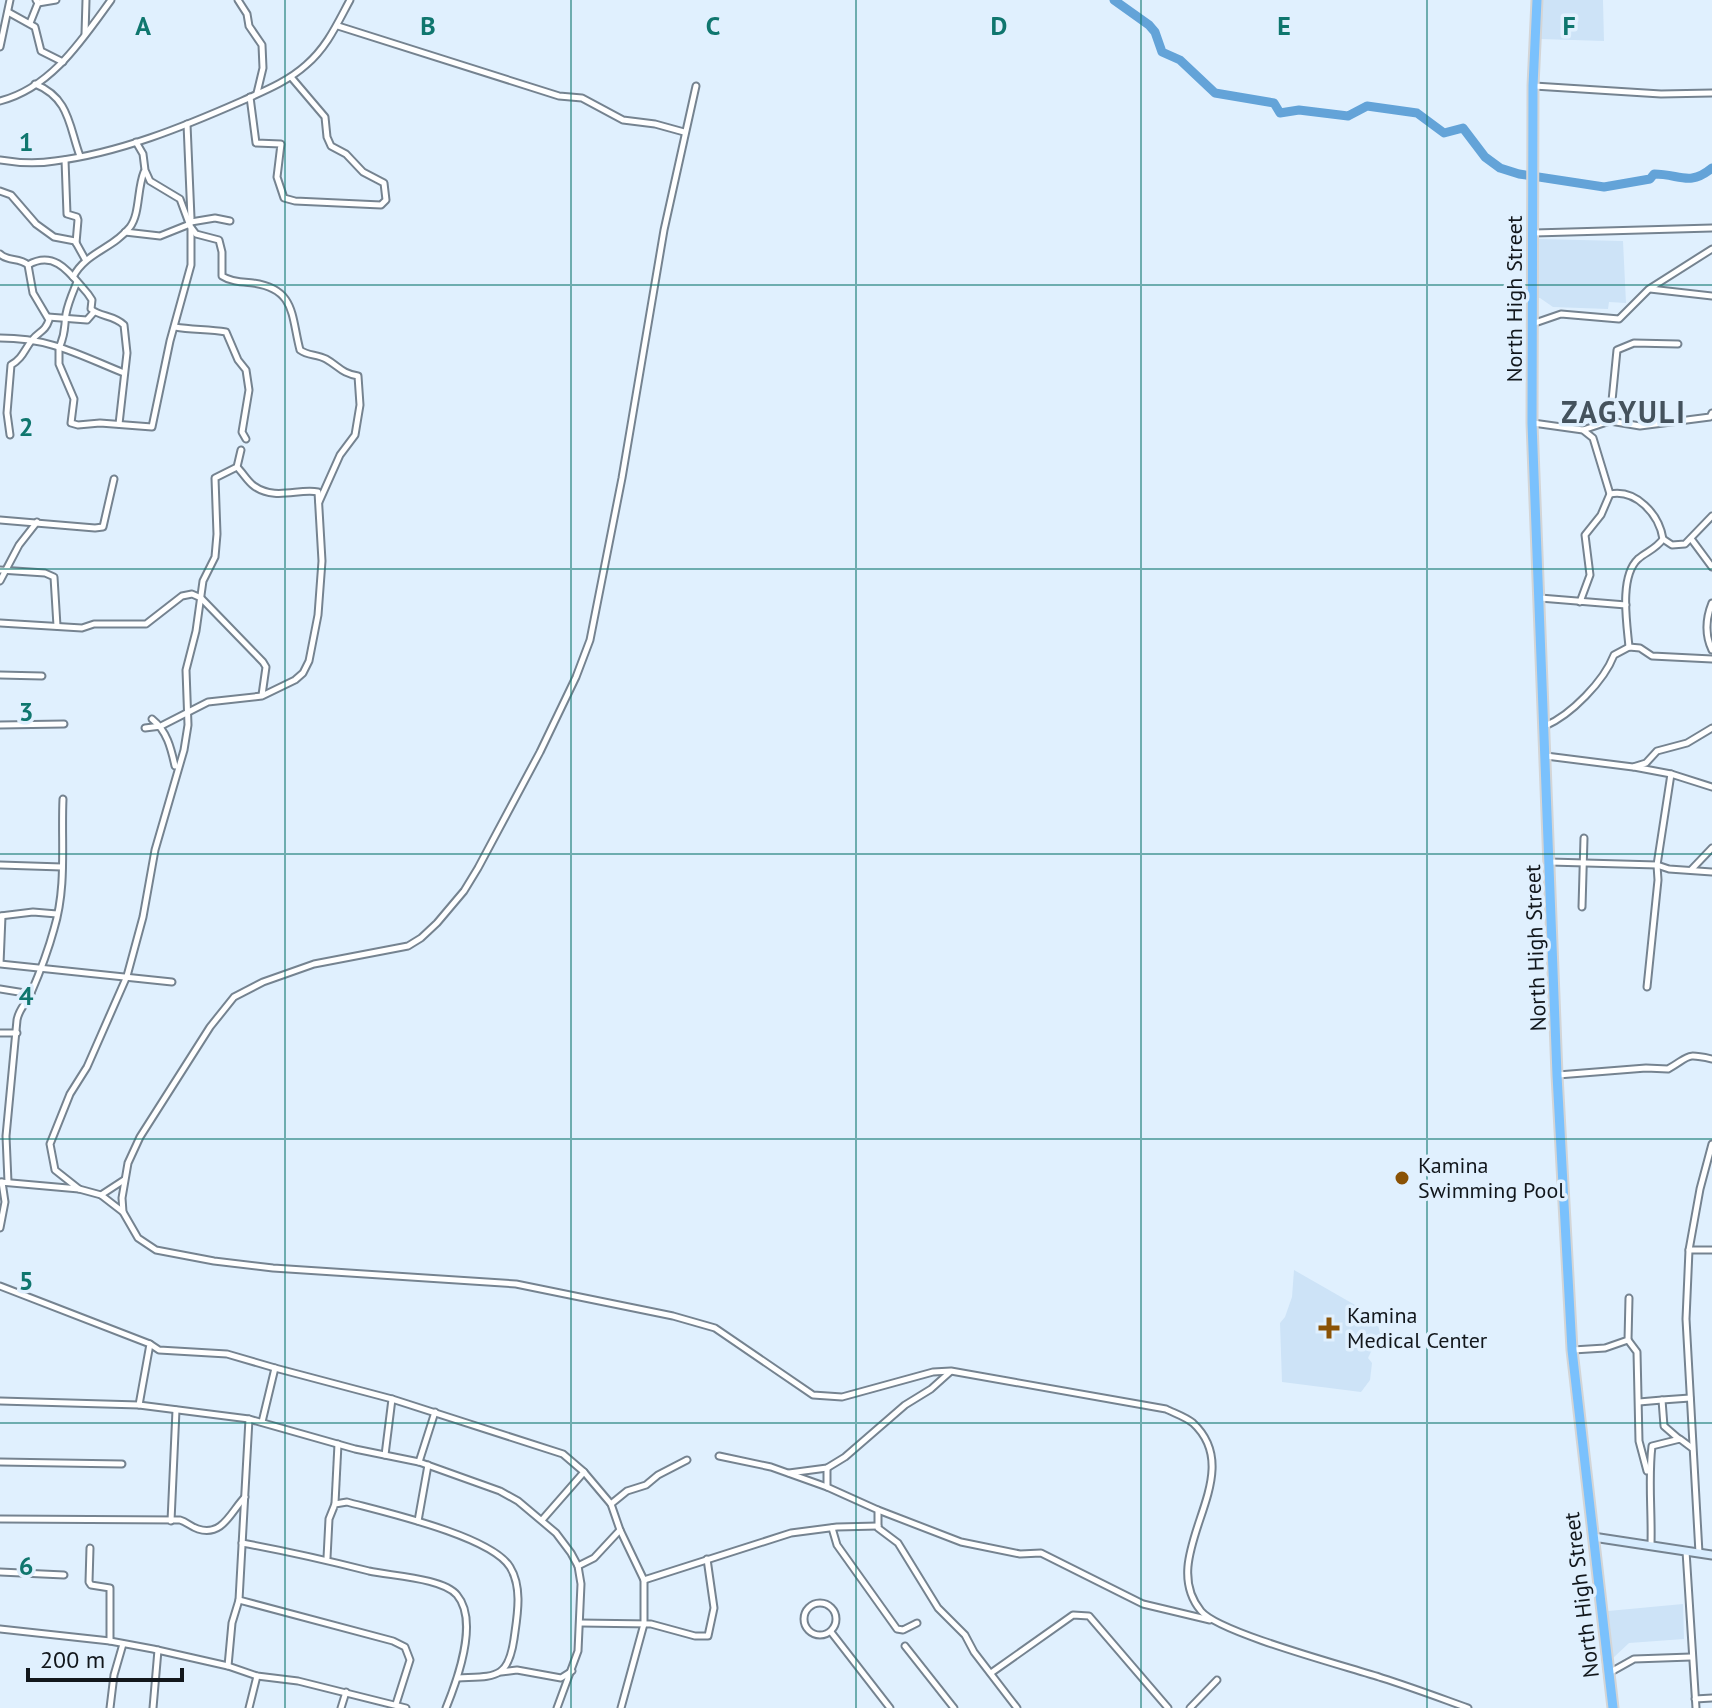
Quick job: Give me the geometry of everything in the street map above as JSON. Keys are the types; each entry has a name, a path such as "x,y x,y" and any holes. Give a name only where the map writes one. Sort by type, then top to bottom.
{"highway":[{"name":"North High Street","path":"1537,0 1533,86 1532,423 1557,1075 1572,1350 1613,1708"}],"main road":[{"path":"1593,1537 1712,1555"}],"street":[{"path":"0,47 10,0"},
{"path":"30,23 37,2 56,0"},
{"path":"85,35 86,0"},
{"path":"0,101 22,94 63,62 111,0"},
{"path":"238,0 247,14 249,26 262,45 263,68 257,94"},
{"path":"0,160 37,163 65,160 136,142 257,94 291,77 320,52 338,26 350,0"},
{"path":"8,12 35,27 41,51 63,62"},
{"path":"338,26 559,96 582,98 623,120 684,132"},
{"path":"250,97 256,143 281,144 277,177 284,198 381,205 386,200 384,183 363,172 346,154 331,146 325,117 291,77"},
{"path":"35,84 50,92 68,117 80,156"},
{"path":"123,1212 128,1163 140,1137 210,1027 234,997 263,982 314,964 408,946 421,938 464,891 540,752 590,640 622,478 664,230 696,86"},
{"path":"1533,86 1661,94 1712,93"},
{"path":"145,170 138,190 134,220 125,232 85,259 75,279 65,317 67,329 60,346 59,364 74,399 71,423 78,425 152,427 191,265 187,124"},
{"path":"136,142 143,154 150,181 180,199 198,235 219,240 222,276 228,280 276,289 291,305 297,339 304,354 323,358 346,374 358,376 360,405 355,435 340,455 319,502"},
{"path":"65,160 67,214 77,217 76,243 85,259"},
{"path":"0,191 11,195 36,224 54,237 76,243"},
{"path":"125,232 160,236 215,218 230,221"},
{"path":"1533,233 1712,228"},
{"path":"1531,324 1561,314 1619,319 1649,289 1712,249"},
{"path":"0,254 6,259 20,260 28,265 33,293 48,317 45,330 11,365 7,413 10,435"},
{"path":"28,265 38,260 55,261 92,300 91,309 94,312 108,315 124,325 127,353 119,425"},
{"path":"1649,289 1712,296"},
{"path":"48,317 87,320 94,312"},
{"path":"175,327 226,332 238,360 246,370 249,390 242,432 246,439"},
{"path":"0,338 60,346 124,373"},
{"path":"1610,421 1617,350 1634,343 1678,344"},
{"path":"1532,423 1583,430 1610,421 1640,426 1710,417 1712,413"},
{"path":"1580,602 1590,575 1585,535 1601,515 1610,494 1596,444 1583,430"},
{"path":"237,467 241,450"},
{"path":"145,728 161,726 188,715 208,702 262,696 295,680 309,661 312,633 318,615 322,561 318,492 308,490 300,494 286,494 254,486 237,467"},
{"path":"48,1185 55,1170 50,1144 70,1094 87,1067 127,976 176,770 184,750 189,648 196,631 205,573 215,557 215,478 237,467"},
{"path":"0,520 103,527 114,479"},
{"path":"1610,494 1624,493 1642,503 1659,523 1663,539 1637,560 1629,579 1626,605 1629,647"},
{"path":"1663,539 1679,545 1692,540 1695,532 1712,516"},
{"path":"0,581 3,570 37,522"},
{"path":"1692,540 1712,567"},
{"path":"3,570 45,573 54,577 57,626"},
{"path":"0,623 82,628 94,624 146,624 182,596 192,594 201,598 263,662 266,667 262,696"},
{"path":"1539,598 1626,605"},
{"path":"1712,603 1707,614 1708,640 1712,650"},
{"path":"1544,726 1576,707 1607,672 1614,655 1629,647 1640,648 1652,656 1712,659"},
{"path":"0,675 42,676"},
{"path":"152,719 161,726 176,770"},
{"path":"0,725 64,724"},
{"path":"1633,767 1646,763 1657,751 1687,743 1712,728"},
{"path":"1545,755 1671,774 1712,787"},
{"path":"1647,987 1657,865 1671,774"},
{"path":"0,1228 5,1202 6,1136 19,1013 31,994 42,966 57,914 62,867 63,799"},
{"path":"1582,907 1584,838"},
{"path":"1690,870 1712,848"},
{"path":"1550,862 1657,865 1712,872"},
{"path":"0,865 62,867"},
{"path":"57,914 33,912 1,916 0,964 172,982"},
{"path":"0,989 31,994"},
{"path":"0,1033 17,1033"},
{"path":"1557,1075 1668,1069 1692,1054 1712,1059"},
{"path":"1699,1553 1686,1319 1689,1250 1712,1144"},
{"path":"55,1170 79,1189"},
{"path":"101,1195 125,1179"},
{"path":"3,1182 79,1189 101,1195 123,1212 138,1238 156,1250 273,1268 516,1284 673,1316 715,1328 813,1395 827,1398 861,1393 933,1372 951,1371 1166,1409 1192,1422 1213,1458 1187,1569 1187,1580 1200,1610 1210,1621"},
{"path":"1689,1250 1712,1250"},
{"path":"0,1286 159,1350 227,1354 392,1399 563,1454 584,1472 611,1504 644,1580 644,1624 621,1708"},
{"path":"1629,1298 1628,1340 1637,1352 1639,1441 1652,1503 1651,1544"},
{"path":"1572,1350 1605,1348 1628,1340"},
{"path":"139,1405 150,1344"},
{"path":"262,1422 275,1368"},
{"path":"789,1473 827,1468 854,1451 905,1405 931,1389 951,1371"},
{"path":"1639,1402 1690,1398"},
{"path":"385,1455 392,1399"},
{"path":"1662,1400 1664,1426 1692,1448"},
{"path":"0,1401 139,1405 249,1419 338,1444 419,1462 500,1491 542,1520 567,1547 578,1566 581,1584 578,1651 557,1708"},
{"path":"170,1521 176,1410"},
{"path":"419,1462 435,1412"},
{"path":"228,1666 232,1623 239,1600 249,1419"},
{"path":"1648,1476 1652,1446 1680,1439"},
{"path":"327,1558 329,1519 335,1504 338,1444"},
{"path":"719,1456 789,1473 961,1542 1020,1554 1041,1553 1112,1587 1127,1598 1210,1621 1468,1708"},
{"path":"611,1504 627,1491 646,1485 687,1460"},
{"path":"0,1462 122,1464"},
{"path":"418,1521 428,1465"},
{"path":"827,1468 827,1487"},
{"path":"542,1520 584,1472"},
{"path":"0,1519 185,1521 199,1529 221,1528 245,1497"},
{"path":"335,1504 347,1502 418,1521 484,1544 511,1568 517,1592 518,1618 511,1659 500,1673"},
{"path":"878,1510 878,1526"},
{"path":"644,1580 791,1533 878,1526 898,1543 938,1608 965,1635 974,1652 1017,1708"},
{"path":"832,1528 837,1545 893,1625 903,1630 917,1623"},
{"path":"578,1566 594,1558 620,1530"},
{"path":"242,1543 327,1558 436,1584 453,1591 465,1609 466,1624 458,1678 446,1708"},
{"path":"90,1548 89,1582 110,1588 110,1641"},
{"path":"1686,1551 1696,1708"},
{"path":"580,1623 644,1624 708,1636 714,1608 707,1559"},
{"path":"0,1572 64,1575"},
{"path":"239,1600 393,1641 405,1647 410,1660 396,1704"},
{"path":"822,1603 833,1608 837,1620 831,1632 819,1635 808,1630 804,1618 810,1606 822,1603"},
{"path":"991,1673 1073,1615 1089,1616 1168,1708"},
{"path":"0,1629 110,1641 158,1650 257,1676 298,1681 406,1708"},
{"path":"831,1632 890,1708"},
{"path":"110,1708 114,1675 123,1644"},
{"path":"905,1646 954,1708"},
{"path":"153,1708 158,1650"},
{"path":"1609,1674 1634,1659 1691,1657"},
{"path":"458,1678 517,1670 561,1678 572,1670"},
{"path":"249,1708 257,1676"},
{"path":"1190,1708 1217,1680"},
{"path":"341,1708 346,1692"},
{"path":"1695,1699 1712,1698"}],"shaded area":[{"path":"1541,0 1603,0 1604,41 1541,39"},
{"path":"1538,239 1623,241 1626,303 1609,302 1608,309 1553,307 1537,298"},
{"name":"Kamina Medical Center","path":"1294,1270 1376,1317 1380,1333 1368,1358 1372,1363 1370,1380 1361,1392 1282,1382 1280,1323 1292,1297"},
{"path":"1683,1604 1684,1639 1629,1643 1613,1658 1608,1611"}],"waterway":[{"path":"1114,0 1149,25 1162,52 1180,60 1215,93 1274,103 1280,113 1299,110 1348,116 1367,106 1417,113 1444,133 1463,128 1485,157 1500,168 1519,174 1604,187 1650,179 1654,174 1697,177 1712,168"}],"place":[{"name":"Kamina Swimming Pool","path":"1402,1178"},
{"name":"Kamina Medical Center","path":"1329,1328"}],"district":[{"name":"ZAGYULI","path":"1624,413"}]}
